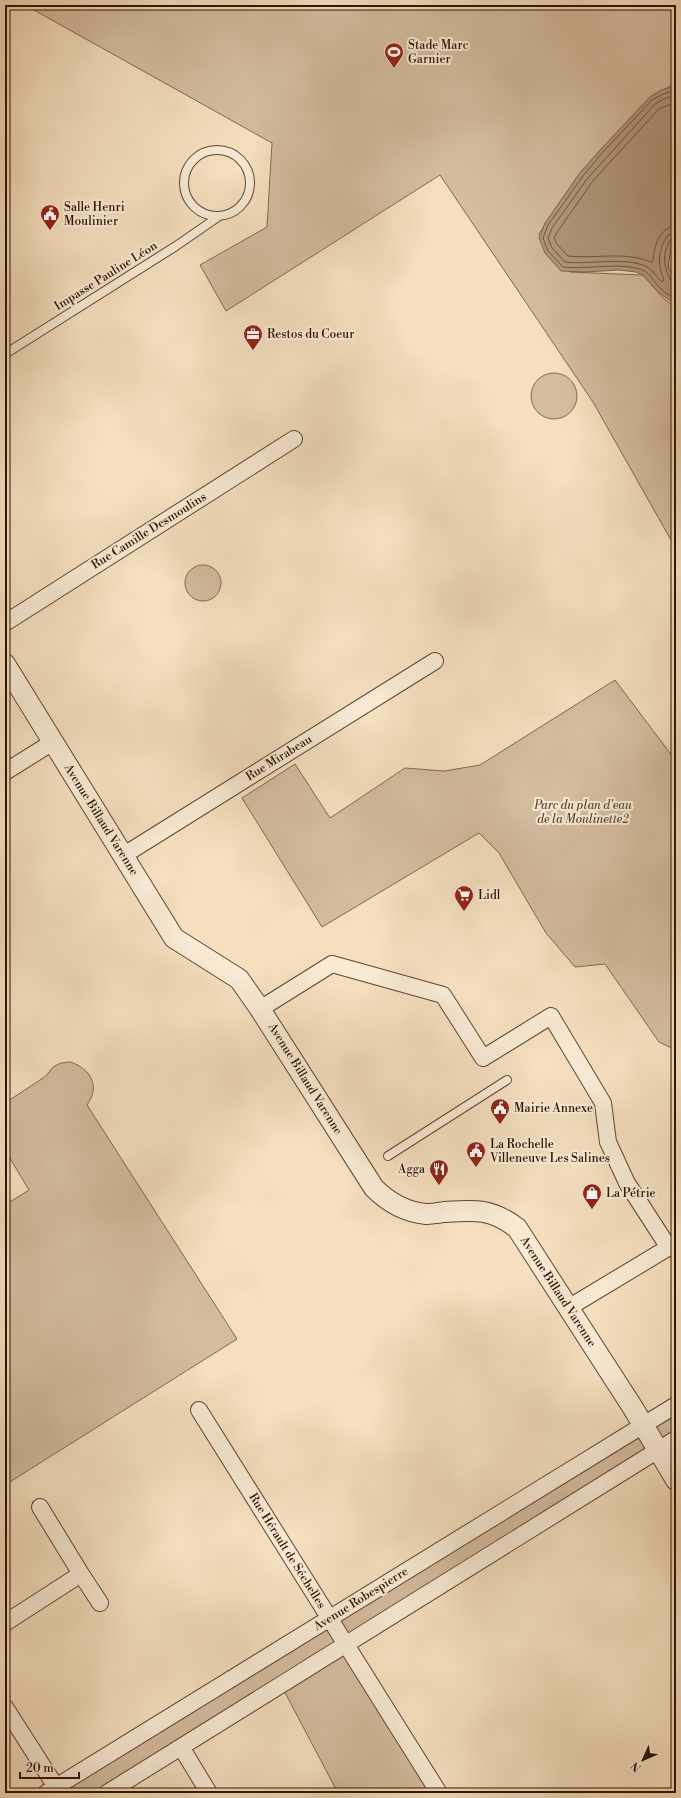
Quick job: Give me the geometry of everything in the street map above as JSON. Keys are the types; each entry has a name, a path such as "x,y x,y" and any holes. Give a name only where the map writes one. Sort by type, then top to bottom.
{"street":[{"name":"Rue Camille Desmoulins","path":"5,623 294,439"},
{"name":"Rue Mirabeau","path":"124,855 435,661"},
{"name":"Avenue Billaud Varenne","path":"5,664 174,938 239,979 260,1009 374,1188 387,1201 404,1209 426,1214 465,1210 485,1211 504,1218 517,1228 526,1240 676,1480"},
{"path":"5,772 53,742"},
{"path":"260,1009 332,964 443,995 483,1058 551,1016 603,1104 608,1142 627,1183 672,1245 568,1308"},
{"name":"Avenue Robespierre","path":"51,1790 676,1405"},
{"name":"Rue Hérault de Séchelles","path":"199,1410 439,1793"},
{"path":"106,1793 676,1439"},
{"path":"40,1507 100,1603"},
{"path":"5,1623 81,1574"},
{"path":"5,1707 51,1790"},
{"path":"181,1747 209,1793"}],"lane":[{"name":"Impasse Pauline Léon","path":"5,354 176,246 218,217 239,209 246,200 250,189 250,178 246,167 239,158 230,152 218,150 208,151 198,155 190,163 185,172 183,183 185,193 190,203 197,210 207,215 218,217"},
{"path":"388,1156 507,1080"}],"green space":[{"path":"25,5 676,5 676,83 650,97 580,173 539,234 570,272 643,275 663,298 676,308 676,549 593,402 440,175 226,311 200,265 267,227 272,143"},
{"path":"676,239 676,281 670,271 668,260"},
{"path":"554,373 567,377 573,383 577,396 573,409 567,415 554,419 541,415 535,409 531,396 535,383 541,377"},
{"path":"203,565 213,568 218,573 221,583 218,593 213,598 203,601 193,598 188,593 185,583 188,573 193,568"},
{"name":"Parc du plan d'eau de la Moulinette2","path":"615,680 676,761 676,1050 659,1042 605,964 575,967 546,933 499,853 479,833 322,927 242,798 295,764 330,818 405,768 444,771 480,765"},
{"path":"70,1062 88,1073 93,1085 93,1091 87,1105 237,1339 5,1485 5,1205 29,1190 5,1150 5,1103 46,1076 53,1067 61,1063"},
{"path":"676,1405 676,1439 341,1647 439,1793 338,1793 281,1685 107,1793 48,1793"}],"water":[{"path":"676,86 676,239 671,248 668,267 676,281 676,305 658,292 643,275 636,272 619,270 585,272 561,271 545,253 539,238 545,223 580,173 600,150 650,97 661,90"}],"place":[{"name":"Stade Marc Garnier","path":"394,69"},
{"name":"Salle Henri Moulinier","path":"50,231"},
{"name":"Restos du Coeur","path":"253,351"},
{"name":"Lidl","path":"464,912"},
{"name":"Mairie Annexe","path":"500,1125"},
{"name":"La Rochelle Villeneuve Les Salines","path":"476,1168"},
{"name":"Agga","path":"439,1186"},
{"name":"La Pétrie","path":"592,1210"}]}
